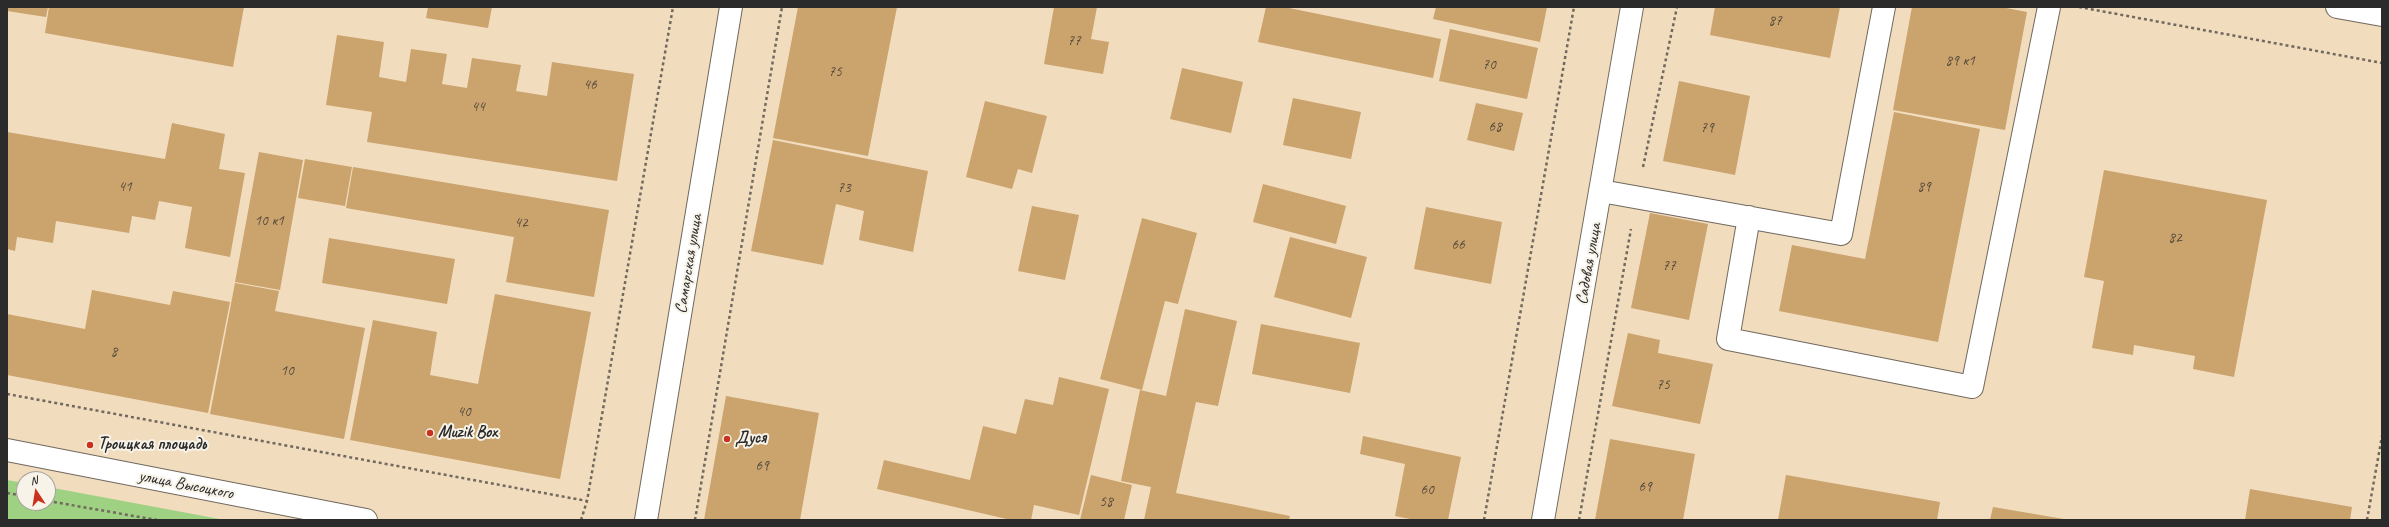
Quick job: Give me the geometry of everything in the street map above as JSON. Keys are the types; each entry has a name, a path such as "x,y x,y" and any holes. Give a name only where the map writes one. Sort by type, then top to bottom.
{"street":[{"name":"Самарская улица","path":"646,520 732,7"},
{"name":"Садовая улица","path":"1543,520 1632,7"},
{"path":"1601,191 1841,234 1884,7"},
{"path":"1749,217 1728,339 1972,387 2049,7"},
{"path":"2337,7 2382,15"},
{"name":"улица Высоцкого","path":"7,450 366,520"}],"path":[{"path":"581,520 587,501 673,7"},
{"path":"695,520 782,7"},
{"path":"1484,520 1574,7"},
{"path":"1580,520 1636,198 1677,7"},
{"path":"2079,7 2382,63"},
{"path":"7,394 587,501"},
{"path":"2367,520 2382,436"},
{"path":"56,502 158,520"}],"green space":[{"path":"7,480 16,482 16,511 56,511 56,488 225,520 7,520"}],"building":[{"path":"7,7 48,7 46,17 7,11"},
{"path":"49,7 244,7 233,67 45,33"},
{"path":"428,7 492,7 488,28 426,18"},
{"path":"798,7 897,7 868,156 773,138"},
{"path":"1054,7 1097,7 1091,39 1109,42 1103,74 1044,64"},
{"path":"1266,7 1284,7 1441,39 1433,78 1258,42"},
{"path":"1436,7 1547,7 1540,42 1433,19"},
{"path":"1715,7 1840,7 1830,58 1710,35"},
{"path":"1912,7 2001,7 2027,12 2005,130 1893,110"},
{"path":"1450,29 1538,48 1527,99 1439,81"},
{"path":"337,35 384,42 379,77 406,82 411,49 447,54 442,84 467,88 472,58 521,65 516,91 547,96 552,62 634,74 617,181 367,142 372,112 326,105"},
{"path":"1182,68 1243,82 1231,133 1170,119"},
{"path":"1679,81 1750,96 1735,175 1663,161"},
{"path":"1293,98 1361,112 1351,159 1283,145"},
{"path":"985,101 1047,116 1032,173 1018,169 1012,189 966,177"},
{"path":"1476,103 1523,113 1514,151 1467,140"},
{"path":"1894,112 1980,129 1938,342 1779,311 1792,245 1865,259"},
{"path":"172,123 225,134 219,169 245,173 230,257 185,248 192,207 159,201 155,220 132,216 129,233 56,221 53,243 17,237 15,251 7,249 7,132 165,159"},
{"path":"773,140 928,171 913,252 859,240 864,211 836,204 823,265 751,251"},
{"path":"259,152 303,160 280,290 235,282"},
{"path":"305,159 352,167 345,206 298,198"},
{"path":"353,167 609,210 594,297 506,282 514,237 346,208"},
{"path":"2104,170 2267,200 2234,377 2193,369 2195,356 2134,345 2133,355 2092,348 2104,281 2084,277"},
{"path":"1263,184 1346,206 1336,244 1253,222"},
{"path":"1032,206 1079,215 1065,280 1018,271"},
{"path":"1426,207 1502,222 1491,284 1414,269"},
{"path":"1650,213 1708,224 1689,320 1631,308"},
{"path":"1142,218 1197,233 1178,304 1165,301 1142,390 1100,379"},
{"path":"1290,237 1367,257 1351,318 1274,297"},
{"path":"329,238 455,259 447,304 322,283"},
{"path":"235,283 279,291 275,311 365,328 344,439 210,414"},
{"path":"92,290 170,305 173,291 230,302 208,413 7,375 7,314 85,329"},
{"path":"495,294 591,312 560,479 350,440 373,320 437,332 430,375 478,384"},
{"path":"1185,309 1237,321 1218,406 1196,402 1176,493 1290,516 1289,520 1144,520 1151,487 1121,481 1140,390 1166,396"},
{"path":"1261,324 1360,343 1350,393 1252,374"},
{"path":"1628,333 1660,340 1658,353 1713,364 1700,424 1612,406"},
{"path":"1059,377 1109,389 1079,515 1034,505 1031,520 1011,520 877,489 884,460 970,480 983,426 1016,434 1025,399 1053,405"},
{"path":"726,396 819,413 800,520 704,520"},
{"path":"1363,436 1461,457 1448,520 1415,520 1395,516 1405,464 1360,454"},
{"path":"1610,439 1695,454 1683,520 1595,520"},
{"path":"1091,475 1132,485 1124,520 1080,520"},
{"path":"1786,475 1940,502 1937,520 1778,520"},
{"path":"2250,489 2352,507 2350,520 2245,520"},
{"path":"1993,507 2064,519 2064,520 1990,520"}],"place":[{"name":"Muzik Box","path":"430,433"},
{"name":"Дуся","path":"727,439"},
{"name":"Троицкая площадь","path":"90,445"}]}
